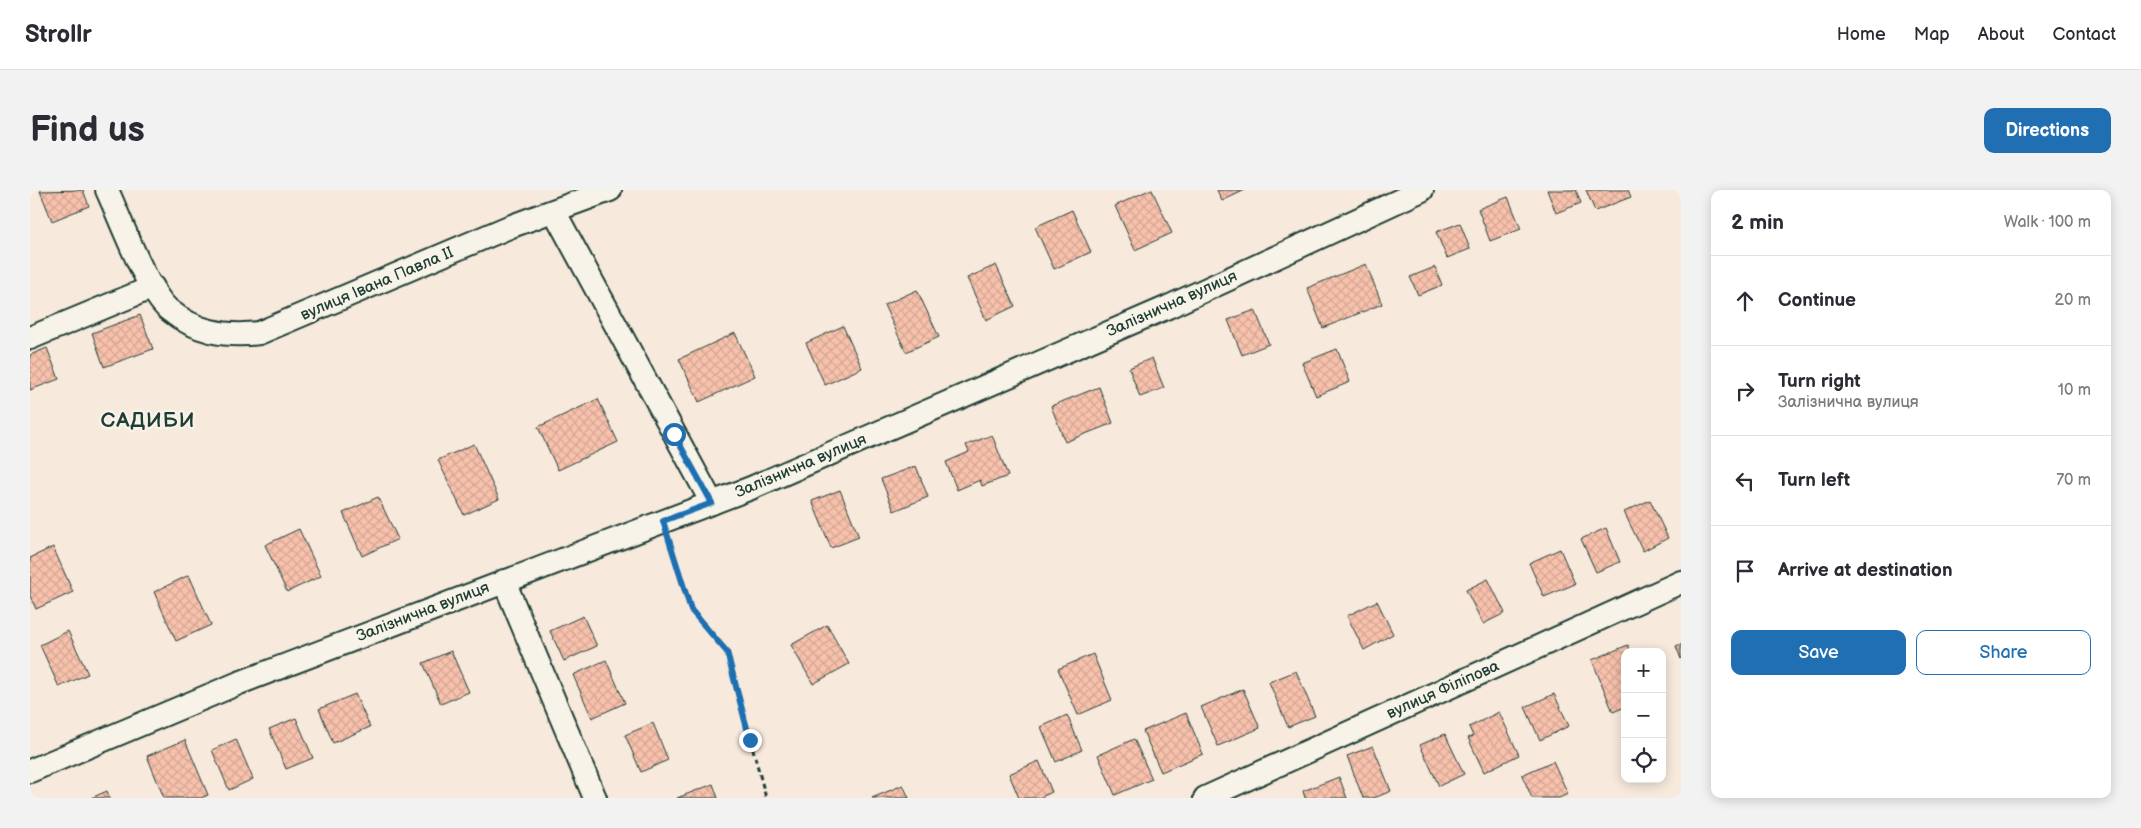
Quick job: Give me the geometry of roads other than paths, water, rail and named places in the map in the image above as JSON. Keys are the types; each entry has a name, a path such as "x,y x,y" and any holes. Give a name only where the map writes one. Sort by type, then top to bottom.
{"street":[{"name":"вулиця Івана Павла II","path":"107,190 153,288 167,309 190,324 208,331 233,336 259,333 509,227 610,190"},
{"name":"Залізнична вулиця","path":"30,771 239,683 760,484 1168,307 1422,190"},
{"path":"554,210 712,503"},
{"path":"30,338 153,288"},
{"path":"504,581 594,798"},
{"name":"вулиця Філіпова","path":"1205,798 1681,582"}],"district":[{"name":"САДИБИ","path":"148,420"}]}
